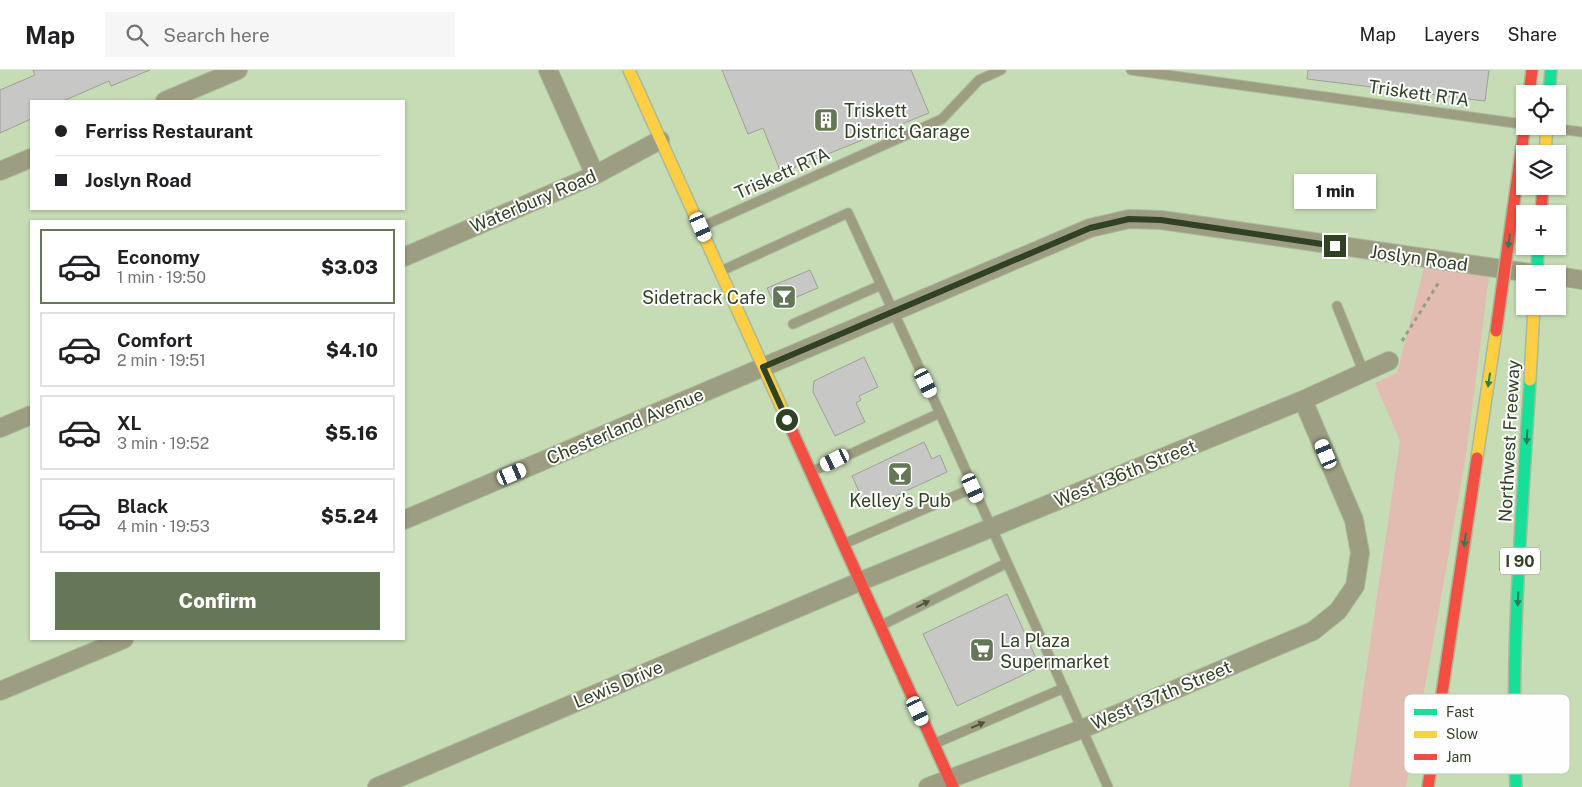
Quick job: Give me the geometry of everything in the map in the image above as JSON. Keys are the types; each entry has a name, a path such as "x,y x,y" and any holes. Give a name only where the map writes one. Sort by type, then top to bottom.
{"main road":[{"path":"629,70 951,782"},
{"path":"1530,85 1532,70"},
{"path":"1550,85 1551,70"},
{"path":"1442,694 1523,135"},
{"name":"Northwest Freeway","path":"1514,694 1515,640 1533,315"},
{"path":"1428,787 1430,774"},
{"name":"Northwest Freeway","path":"1515,774 1516,787"}],"street":[{"path":"166,100 238,70"},
{"path":"548,70 596,175"},
{"name":"Waterbury Road","path":"405,256 596,175 660,140"},
{"path":"0,171 30,158"},
{"name":"Joslyn Road","path":"763,367 1090,228 1129,219 1161,220 1516,271"},
{"path":"1566,277 1582,280"},
{"name":"West 136th Street","path":"859,582 1303,400 1389,362"},
{"name":"Chesterland Avenue","path":"405,520 763,367"},
{"name":"West 137th Street","path":"928,787 951,782 1082,729 1313,631 1338,611 1355,586 1360,553 1354,520 1303,400"},
{"path":"0,428 30,415"},
{"name":"Lewis Drive","path":"377,787 859,582"},
{"path":"0,691 122,640"}],"lane":[{"name":"Triskett RTA","path":"701,227 942,118 979,80 1001,70"},
{"name":"Triskett RTA","path":"1131,70 1516,123"},
{"path":"1566,130 1582,132"},
{"path":"720,272 848,213 1108,787"},
{"path":"793,324 881,285"},
{"path":"1337,306 1364,373"},
{"path":"811,472 940,413"},
{"path":"843,544 973,488"},
{"path":"880,626 1007,563"},
{"path":"934,744 1064,688"}],"path":[{"path":"1402,341 1439,282"}],"shaded area":[{"path":"1424,268 1489,276 1466,455 1423,694 1404,694 1404,774 1408,774 1406,787 1349,787 1400,441 1375,383 1397,373"}],"building":[{"path":"33,70 150,70 111,86 109,81 65,100 30,100 30,119 0,133 0,90 35,75"},
{"name":"Triskett District Garage","path":"722,70 911,70 929,113 781,173 763,128 748,134"},
{"path":"1308,70 1489,70 1485,101 1307,79"},
{"name":"Sidetrack Cafe","path":"810,270 818,288 775,306 767,288"},
{"path":"864,357 878,387 859,396 861,400 856,403 865,422 835,436 813,392 814,381"},
{"name":"Kelley's Pub","path":"924,442 932,459 940,455 947,472 867,509 852,476"},
{"name":"La Plaza Supermarket","path":"1007,594 1040,667 957,706 923,634"}],"traffic: fast":[{"path":"1550,85 1551,70"},
{"path":"1537,265 1538,255"},
{"path":"1515,694 1520,533 1530,380"},
{"path":"1516,774 1516,787"}],"traffic: slow":[{"path":"629,70 789,424"},
{"path":"1546,135 1546,145"},
{"path":"1530,380 1534,315"},
{"path":"1477,458 1496,331"}],"traffic: jam":[{"path":"1530,85 1532,70"},
{"path":"1496,331 1523,135"},
{"path":"1542,195 1542,205"},
{"path":"789,424 953,787"},
{"path":"1442,694 1477,458"},
{"path":"1428,787 1430,774"}],"place":[{"name":"Triskett District Garage","path":"826,120"},
{"name":"Sidetrack Cafe","path":"784,297"},
{"name":"Kelley's Pub","path":"900,474"},
{"name":"La Plaza Supermarket","path":"982,650"}],"route":[{"path":"787,420 763,367 1090,228 1129,219 1161,220 1335,246"}]}
